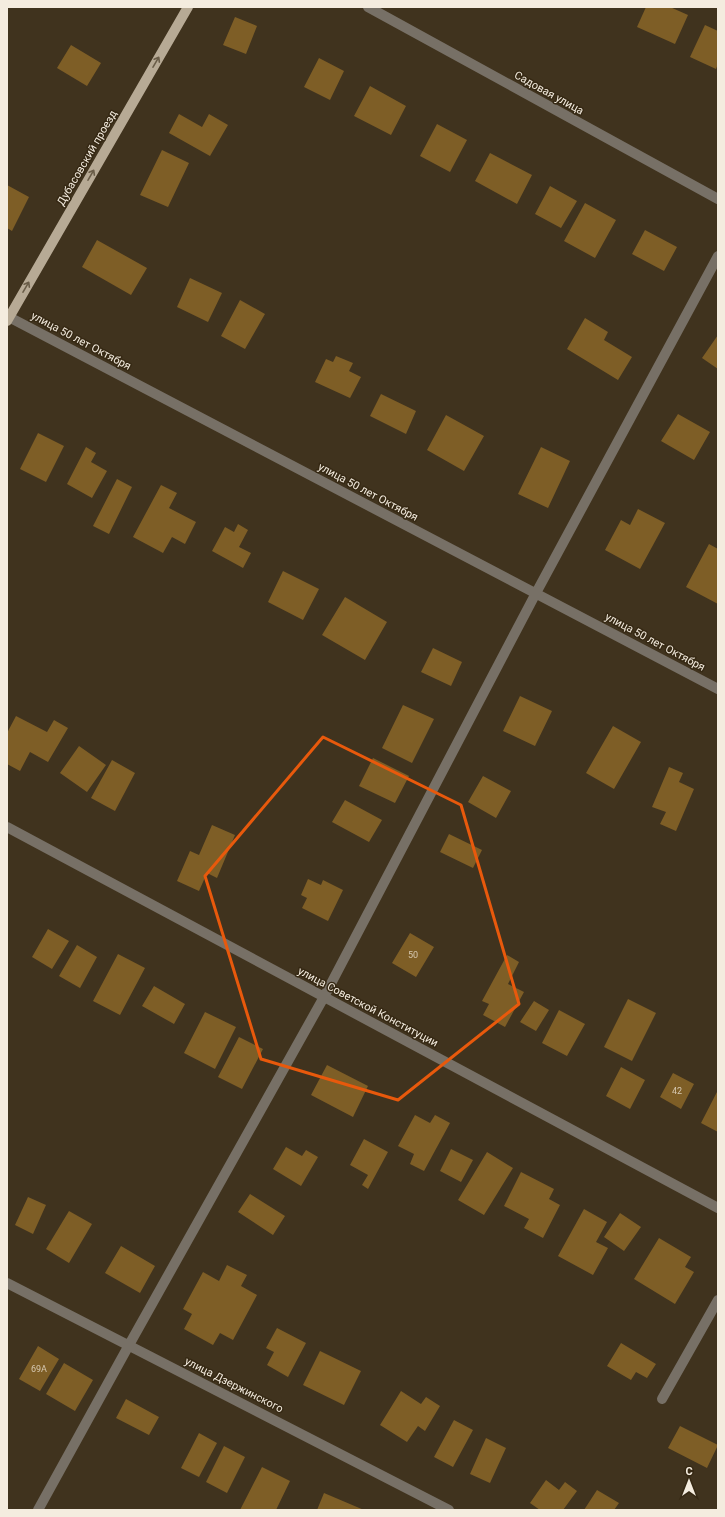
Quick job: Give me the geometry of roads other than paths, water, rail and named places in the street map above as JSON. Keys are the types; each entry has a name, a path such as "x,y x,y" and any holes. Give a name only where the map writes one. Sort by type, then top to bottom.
{"main road":[{"name":"Дубасовский проезд","path":"8,318 188,7"}],"street":[{"name":"Садовая улица","path":"368,7 718,200"},
{"path":"38,1510 324,997 536,593 718,256"},
{"name":"улица 50 лет Октября","path":"8,318 718,689"},
{"name":"улица Советской Конституции","path":"7,827 718,1208"},
{"name":"улица Дзержинского","path":"7,1283 449,1510"},
{"path":"662,1400 718,1300"}]}
